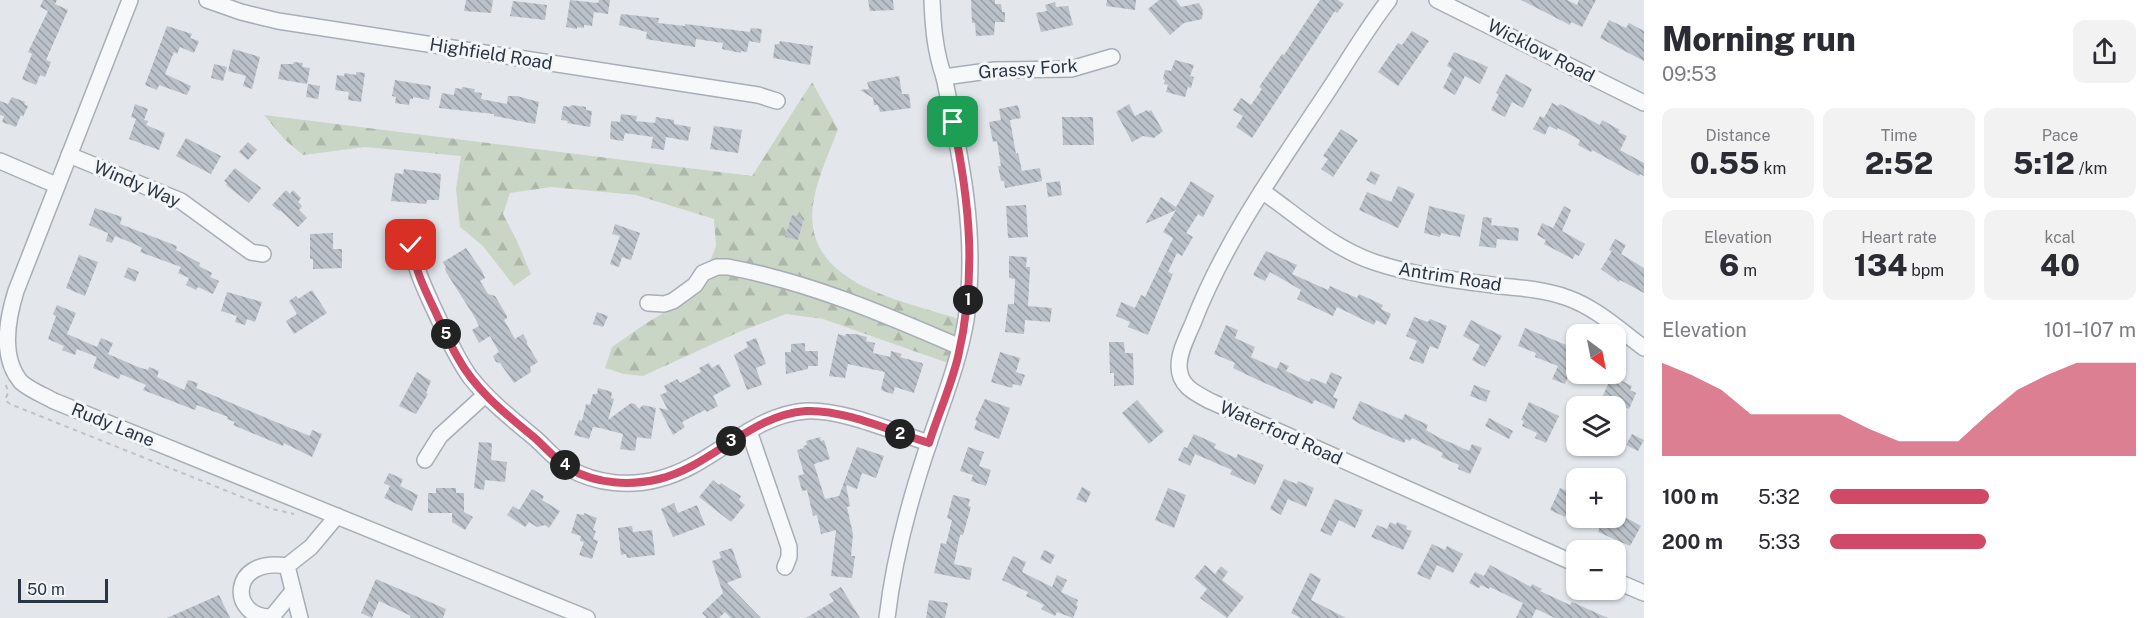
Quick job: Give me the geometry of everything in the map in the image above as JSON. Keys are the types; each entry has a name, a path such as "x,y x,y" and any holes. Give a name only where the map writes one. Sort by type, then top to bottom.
{"street":[{"name":"Rudy Lane","path":"130,0 16,291 5,326 5,369 54,402 586,618"},
{"name":"Highfield Road","path":"207,0 241,12 278,21 746,93 777,101"},
{"path":"887,618 896,562 917,480 950,384 960,347 970,277 969,226 963,167 936,49 932,0"},
{"path":"1262,191 1389,0"},
{"name":"Wicklow Road","path":"1437,0 1644,103"},
{"name":"Grassy Fork","path":"944,77 995,70 1071,69 1112,57"},
{"name":"Windy Way","path":"69,155 181,201 251,252 263,254"},
{"path":"0,161 56,185"},
{"name":"Antrim Road","path":"1262,191 1327,238 1371,261 1401,271 1436,278 1545,291 1563,296 1596,313 1644,348"},
{"name":"Waterford Road","path":"1262,191 1230,246 1193,321 1181,353 1179,366 1180,378 1185,386 1210,401 1566,560"},
{"path":"411,245 418,276 458,358 485,395 569,468 603,481 642,482 668,476 683,470 749,431 784,415 805,411 841,415 929,443"},
{"path":"648,303 664,304 673,301 695,285 703,273 717,267 728,267 840,297 960,347"},
{"path":"425,460 440,436 485,395"},
{"path":"749,431 789,547 789,557 785,567"},
{"path":"293,591 271,617 263,617 252,612 241,596 242,584 246,575 257,567 271,563 287,566 311,547 337,516"},
{"path":"287,566 300,618"},
{"path":"1626,585 1644,593"}],"green space":[{"path":"812,82 838,129 815,194 813,224 820,248 835,267 856,282 908,304 959,319 948,363 823,319 786,314 739,332 643,376 624,374 605,368 612,347 698,292 716,246 714,219 636,195 551,187 510,193 503,214 531,274 514,286 483,246 460,227 456,189 461,156 365,147 303,155 284,139 264,115 752,176"}],"building":[{"path":"43,0 57,0 55,4 68,10 46,60 51,62 45,77 40,75 36,85 22,79 32,54 28,52 48,11 40,7"},
{"path":"466,0 493,0 491,13 464,11"},
{"path":"570,0 598,3 599,0 610,0 608,14 594,12 592,26 584,25 584,28 577,27 577,29 566,27"},
{"path":"868,0 893,0 894,10 870,11"},
{"path":"971,0 995,0 995,4 1001,4 1002,12 1005,12 1005,22 995,22 994,35 976,36 975,23 972,23"},
{"path":"1107,0 1136,0 1135,10 1106,6"},
{"path":"1159,0 1176,0 1181,7 1199,3 1203,10 1202,19 1184,23 1170,35 1148,9"},
{"path":"1320,0 1338,0 1344,4 1337,13 1335,11 1252,138 1236,127 1243,116 1233,110 1241,98 1251,105 1262,89 1259,87 1282,54 1284,55"},
{"path":"1521,0 1567,0 1577,5 1579,0 1596,0 1582,27 1571,22 1570,25"},
{"path":"513,1 547,5 545,20 510,16"},
{"path":"1055,2 1056,7 1068,6 1073,25 1041,32 1036,13 1047,11 1045,5"},
{"path":"621,14 659,18 658,23 685,26 685,24 750,32 751,28 762,29 760,43 749,41 750,35 747,52 741,51 741,53 722,49 723,43 696,39 695,47 646,39 647,32 619,25"},
{"path":"1609,20 1626,28 1629,23 1644,31 1644,61 1600,38"},
{"path":"167,26 192,34 190,38 199,41 194,53 180,47 177,54 174,52 165,74 191,86 187,95 159,85 157,90 145,85"},
{"path":"1412,31 1429,41 1398,86 1378,72 1398,43 1402,45"},
{"path":"780,41 813,46 810,65 773,58 775,44 779,44"},
{"path":"233,49 260,57 252,89 243,86 246,76 228,71"},
{"path":"1454,52 1488,67 1480,84 1465,76 1455,95 1443,88 1452,69 1447,66"},
{"path":"1175,60 1194,65 1190,76 1194,77 1191,88 1188,87 1185,97 1166,92 1168,85 1164,84 1163,79 1165,70 1171,71"},
{"path":"294,62 303,63 302,67 310,68 307,84 278,79 281,64 293,64"},
{"path":"214,64 227,67 223,81 211,78"},
{"path":"356,72 365,73 361,102 348,100 349,92 335,90 337,75 344,76 345,73 356,75"},
{"path":"1506,74 1532,89 1523,108 1512,102 1505,117 1491,110 1499,94 1496,93"},
{"path":"899,76 902,94 909,94 911,108 880,112 878,105 874,105 873,98 860,90 869,89 867,82"},
{"path":"395,80 431,86 429,100 413,97 409,105 395,103 396,97 392,96"},
{"path":"308,84 320,86 318,99 306,97"},
{"path":"462,87 475,89 474,92 482,93 481,99 507,104 508,96 517,96 539,102 535,124 494,116 494,114 439,108 442,93 454,95 455,88 462,89"},
{"path":"12,97 25,102 24,104 28,106 16,127 2,122 4,116 0,115 0,101 8,104"},
{"path":"1552,103 1558,106 1560,104 1600,125 1602,120 1620,130 1618,132 1627,136 1620,150 1644,163 1644,176 1640,174 1639,176 1592,150 1591,152 1578,145 1580,140 1558,128 1557,130 1549,126 1545,135 1533,129 1540,116 1544,118"},
{"path":"135,104 148,109 144,120 148,121 146,125 165,133 159,150 129,139 136,119 131,117"},
{"path":"1129,104 1135,116 1151,110 1163,131 1154,138 1143,136 1132,142 1116,112"},
{"path":"571,105 586,107 586,110 592,111 590,127 561,120 563,106 570,107"},
{"path":"1018,105 1021,118 1010,120 1016,154 1018,153 1022,171 1040,168 1042,181 1005,188 998,166 1001,166 997,141 993,142 989,122 1001,120 999,109"},
{"path":"621,114 637,116 636,121 655,123 656,117 674,120 674,124 691,127 688,141 666,137 664,150 651,148 653,137 625,133 623,141 610,139 611,121 620,122"},
{"path":"1062,117 1093,117 1094,145 1063,145"},
{"path":"714,126 742,130 738,153 710,149"},
{"path":"1341,129 1358,140 1333,177 1321,169 1328,159 1323,156"},
{"path":"186,138 221,156 211,174 176,156"},
{"path":"248,142 257,150 248,160 239,152"},
{"path":"235,168 261,188 249,203 224,181"},
{"path":"404,169 441,174 439,200 427,200 426,204 391,201 395,173 403,174"},
{"path":"1371,171 1380,175 1375,185 1366,180"},
{"path":"1060,181 1062,195 1048,197 1046,183"},
{"path":"1191,181 1214,196 1203,217 1198,214 1186,233 1193,237 1182,256 1177,253 1168,272 1173,274 1148,335 1128,327 1130,322 1116,316 1121,302 1135,308 1141,295 1145,297 1173,238 1163,232 1176,210 1145,224 1161,197 1176,207"},
{"path":"1398,186 1415,194 1398,228 1359,210 1367,192 1391,202"},
{"path":"286,190 290,194 293,190 301,198 298,202 302,206 299,210 307,218 298,227 272,205"},
{"path":"1026,205 1028,237 1008,238 1006,206"},
{"path":"1429,206 1465,215 1460,237 1441,233 1440,237 1424,233"},
{"path":"1564,206 1571,210 1562,231 1585,244 1579,256 1575,254 1573,259 1544,244 1546,240 1537,235 1542,223 1553,228"},
{"path":"95,208 122,217 120,224 177,246 176,250 200,263 199,266 212,273 210,277 219,281 213,294 198,287 196,290 186,285 189,278 178,273 181,267 140,252 142,248 137,245 115,236 112,243 106,241 108,233 89,225"},
{"path":"792,215 804,218 798,240 785,237"},
{"path":"1483,217 1492,218 1491,225 1519,228 1518,241 1497,239 1496,248 1479,246"},
{"path":"615,224 640,233 631,260 622,257 619,267 610,264 620,236 612,234"},
{"path":"333,233 333,249 342,249 342,268 313,269 313,259 310,259 310,234"},
{"path":"1615,239 1626,245 1621,254 1644,268 1644,293 1620,280 1619,282 1601,269 1612,251 1609,250"},
{"path":"466,248 485,278 480,281 488,294 495,296 507,316 504,320 515,339 523,334 538,362 530,367 531,372 514,383 500,363 496,362 493,356 499,352 490,336 479,343 472,330 479,326 446,272 443,262"},
{"path":"1266,251 1297,265 1292,274 1328,290 1330,286 1357,298 1359,294 1383,305 1381,309 1391,314 1386,325 1376,320 1374,325 1337,307 1333,316 1297,299 1301,290 1270,272 1265,281 1253,275"},
{"path":"79,255 98,262 85,296 66,288"},
{"path":"1009,256 1027,257 1026,267 1030,267 1028,306 1052,308 1050,322 1025,320 1024,334 1005,332 1008,304 1014,304 1015,279 1009,278"},
{"path":"128,267 139,272 135,282 124,277"},
{"path":"312,290 327,313 294,334 286,321 297,314 289,301 296,296 298,299"},
{"path":"227,292 262,302 255,322 247,319 245,325 235,322 237,316 221,311"},
{"path":"57,305 76,313 67,334 97,347 101,338 113,343 108,354 138,367 148,370 149,367 159,371 157,377 184,390 188,380 198,383 196,388 271,420 310,436 312,430 322,434 312,457 284,443 283,446 233,425 235,422 227,419 228,417 197,405 195,410 143,390 146,385 121,374 119,379 93,368 97,357 77,349 75,355 62,350 64,346 48,339 56,316 53,314"},
{"path":"597,312 608,316 603,327 593,324"},
{"path":"1414,317 1428,322 1430,319 1447,326 1438,349 1430,346 1423,364 1409,359 1417,341 1406,336"},
{"path":"1471,320 1502,336 1485,367 1472,360 1480,345 1463,336"},
{"path":"1226,325 1238,330 1235,338 1255,347 1251,357 1277,369 1280,362 1289,366 1286,371 1309,382 1311,378 1326,384 1331,372 1342,377 1333,397 1338,399 1334,409 1315,400 1312,404 1258,380 1233,368 1235,363 1214,354"},
{"path":"1525,328 1566,345 1565,384 1552,379 1558,366 1535,357 1536,353 1518,346"},
{"path":"838,334 867,337 866,341 875,343 873,353 890,357 891,351 902,354 900,357 922,363 914,393 895,387 893,394 883,391 881,389 885,372 848,364 845,378 829,376"},
{"path":"756,338 766,364 756,368 762,385 747,390 734,355 748,347 746,342"},
{"path":"1109,342 1124,342 1125,353 1133,353 1134,385 1114,386 1114,373 1110,373"},
{"path":"805,343 805,351 818,351 818,366 808,366 808,369 786,374 785,352 791,352 791,344"},
{"path":"1000,352 1020,358 1016,372 1025,375 1021,386 1013,384 1012,388 991,382"},
{"path":"709,363 712,368 719,364 731,386 713,396 718,406 682,422 685,427 673,435 659,408 668,410 660,395 667,392 664,386 677,379 680,383 701,372 699,368"},
{"path":"417,372 431,381 426,393 428,394 416,414 399,406"},
{"path":"1626,383 1632,386 1630,390 1636,393 1629,409 1626,408 1626,396 1603,396 1608,384"},
{"path":"1474,385 1490,391 1486,402 1470,396"},
{"path":"598,388 612,392 611,398 614,399 608,420 631,403 639,409 643,405 656,408 651,439 637,437 635,451 620,449 623,434 593,427 589,439 574,435 579,420 582,421 586,404 590,405 593,394 597,394"},
{"path":"985,399 1010,408 999,439 974,429 977,421 975,420"},
{"path":"1137,400 1164,431 1149,444 1122,413"},
{"path":"1360,401 1402,420 1405,414 1428,425 1426,430 1436,436 1469,451 1472,444 1482,448 1470,474 1458,469 1459,465 1441,457 1443,453 1412,438 1410,441 1406,439 1404,443 1352,419"},
{"path":"1529,402 1559,416 1546,443 1535,438 1537,433 1522,426 1524,421 1521,420"},
{"path":"1489,418 1513,431 1509,439 1485,426"},
{"path":"1194,434 1216,444 1214,448 1236,458 1238,454 1264,465 1255,485 1230,474 1232,470 1195,454 1190,466 1178,460"},
{"path":"1632,434 1644,440 1638,451 1626,445"},
{"path":"820,437 821,441 824,440 830,459 814,464 825,499 839,496 857,447 884,456 876,478 862,473 857,489 846,485 850,506 847,507 853,534 851,556 855,556 852,578 831,576 836,530 821,534 817,515 813,516 807,490 802,491 798,476 804,474 797,450 807,445 806,441"},
{"path":"479,442 492,443 491,460 507,462 505,482 485,480 484,490 474,488"},
{"path":"968,447 984,452 979,466 991,470 986,486 971,481 973,475 960,471"},
{"path":"389,473 403,479 400,486 418,495 412,511 384,498 390,486 384,483"},
{"path":"1284,479 1297,484 1298,481 1314,488 1306,507 1288,499 1281,515 1270,509"},
{"path":"713,480 741,496 739,500 745,505 731,522 699,497"},
{"path":"1082,487 1091,492 1086,503 1076,499"},
{"path":"436,488 456,488 456,493 464,493 464,512 473,517 465,530 452,522 452,513 428,513 428,493 436,493"},
{"path":"1168,488 1186,495 1174,528 1155,520"},
{"path":"1560,488 1566,491 1565,517 1550,510"},
{"path":"532,489 544,496 542,500 560,511 549,528 545,525 537,527 529,522 525,527 507,515 513,506 519,510"},
{"path":"953,495 970,499 968,506 971,507 963,535 960,535 954,564 972,568 970,580 934,573 941,543 946,544 952,520 947,518"},
{"path":"1335,499 1363,510 1355,528 1339,520 1331,536 1320,531"},
{"path":"674,503 678,513 697,505 705,525 673,537 661,509"},
{"path":"584,513 597,518 593,539 598,541 592,559 579,555 584,542 580,541 581,536 571,533 577,514 584,515"},
{"path":"1626,518 1641,526 1630,546 1626,544 1626,540 1616,540 1598,532 1599,528 1626,528"},
{"path":"1390,522 1407,526 1406,529 1412,531 1403,550 1371,537 1377,525 1387,529"},
{"path":"632,526 633,532 652,530 655,555 627,558 626,554 621,555 618,528"},
{"path":"1432,544 1445,550 1447,546 1463,554 1453,573 1437,565 1430,580 1417,574"},
{"path":"732,548 742,577 727,583 761,618 731,618 725,612 719,618 707,618 702,613 723,593 712,561 721,558 719,552"},
{"path":"1044,550 1055,555 1051,564 1040,559"},
{"path":"1013,556 1026,562 1022,572 1052,587 1057,575 1067,580 1061,592 1078,600 1073,618 1057,612 1055,616 1041,609 1044,605 1026,596 1028,592 1002,580"},
{"path":"1205,565 1215,574 1221,566 1228,572 1222,580 1244,597 1227,618 1200,598 1207,589 1194,578"},
{"path":"1490,565 1570,605 1572,602 1608,618 1555,618 1536,609 1532,618 1516,618 1523,603 1490,587 1489,589 1481,585 1479,588 1469,583 1475,572 1484,576"},
{"path":"1310,573 1321,579 1311,600 1346,618 1301,618 1291,613"},
{"path":"376,579 446,609 443,618 410,618 411,616 379,601 372,618 361,613"},
{"path":"841,587 860,618 806,618 834,601 829,594"},
{"path":"219,595 230,618 167,618"},
{"path":"929,600 948,603 945,618 926,618"}],"route":[{"path":"411,245 418,276 458,358 470,376 485,395 569,468 585,476 624,483 660,479 683,470 767,421 805,411 841,415 929,443 958,358 970,277 967,199 953,122"}]}
